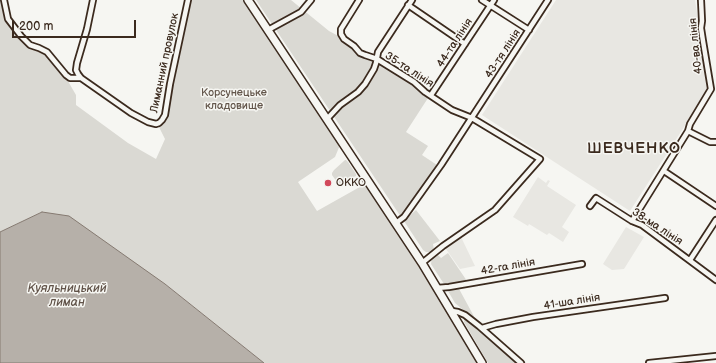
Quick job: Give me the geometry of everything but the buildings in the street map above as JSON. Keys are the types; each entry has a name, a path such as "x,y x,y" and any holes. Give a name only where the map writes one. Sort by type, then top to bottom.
{"highway":[{"path":"248,0 422,262 482,363"}],"street":[{"path":"4,0 8,19 21,36 30,45 46,52 70,78 81,78"},
{"path":"81,78 76,70 77,63 88,29 93,0"},
{"name":"Лиманний провулок","path":"81,78 130,113 148,122 156,124 159,123 165,115 188,0"},
{"path":"268,30 301,12 311,0"},
{"name":"35-та лінія","path":"359,0 341,29 341,34 344,39 354,46 360,53 377,59 414,82 425,92 452,110 472,118"},
{"path":"327,119 340,105 358,92 365,84 374,69 378,52 412,0"},
{"path":"482,0 529,30"},
{"name":"44-та лінія","path":"431,95 494,0"},
{"name":"43-тя лінія","path":"396,223 404,217 413,206 548,0"},
{"name":"40-ва лінія","path":"688,131 690,124 711,89 701,28 701,0"},
{"path":"408,5 465,44"},
{"path":"422,262 495,210 540,159 472,118"},
{"path":"632,221 688,131 710,142 716,142"},
{"path":"664,171 716,206"},
{"name":"38-ма лінія","path":"590,206 596,198 632,221 642,225 716,280"},
{"path":"690,260 716,220"},
{"name":"42-га лінія","path":"437,288 582,264"},
{"name":"41-ша лінія","path":"482,328 533,317 665,298"},
{"path":"452,311 461,313 482,328 521,363"},
{"path":"649,363 716,356"}],"shaded area":[{"path":"556,0 695,0 709,88 630,211 482,115"},
{"path":"538,177 546,183 548,180 550,181 547,186 576,205 562,227 569,232 563,242 549,233 547,235 529,224 528,226 513,217"},
{"path":"626,227 644,237 624,269 612,270 603,264"},
{"path":"461,237 475,266 460,269 446,249 446,247"}],"green space":[{"name":"Корсунецьке кладовище","path":"0,0 3,0 7,19 18,37 28,47 45,54 65,76 76,95 76,105 128,143 156,159 165,139 159,127 168,115 171,89 191,0 245,0 340,145 335,157 298,182 317,211 358,188 363,186 368,187 420,266 478,363 264,363 165,284 42,212 0,232"},
{"path":"256,0 291,0 329,31 344,39 360,53 372,57 425,92 428,98 406,132 428,146 422,155 437,165 401,217"},
{"path":"345,160 348,162 356,176 339,184 332,173"},
{"path":"416,210 440,241 433,244 434,250 430,252 423,250 404,221"},
{"path":"448,253 467,281 449,285 444,284 431,264 432,257 437,254 441,258"},
{"path":"458,287 477,322 455,303 448,291 450,288"},
{"path":"464,319 467,319 517,363 488,363 464,322"}],"water":[{"name":"Куяльницький лиман","path":"42,212 69,216 165,284 264,363 0,363 0,232"}],"place":[{"name":"ОККО","path":"328,183"}],"district":[{"name":"ШЕВЧЕНКО","path":"634,149"}]}
